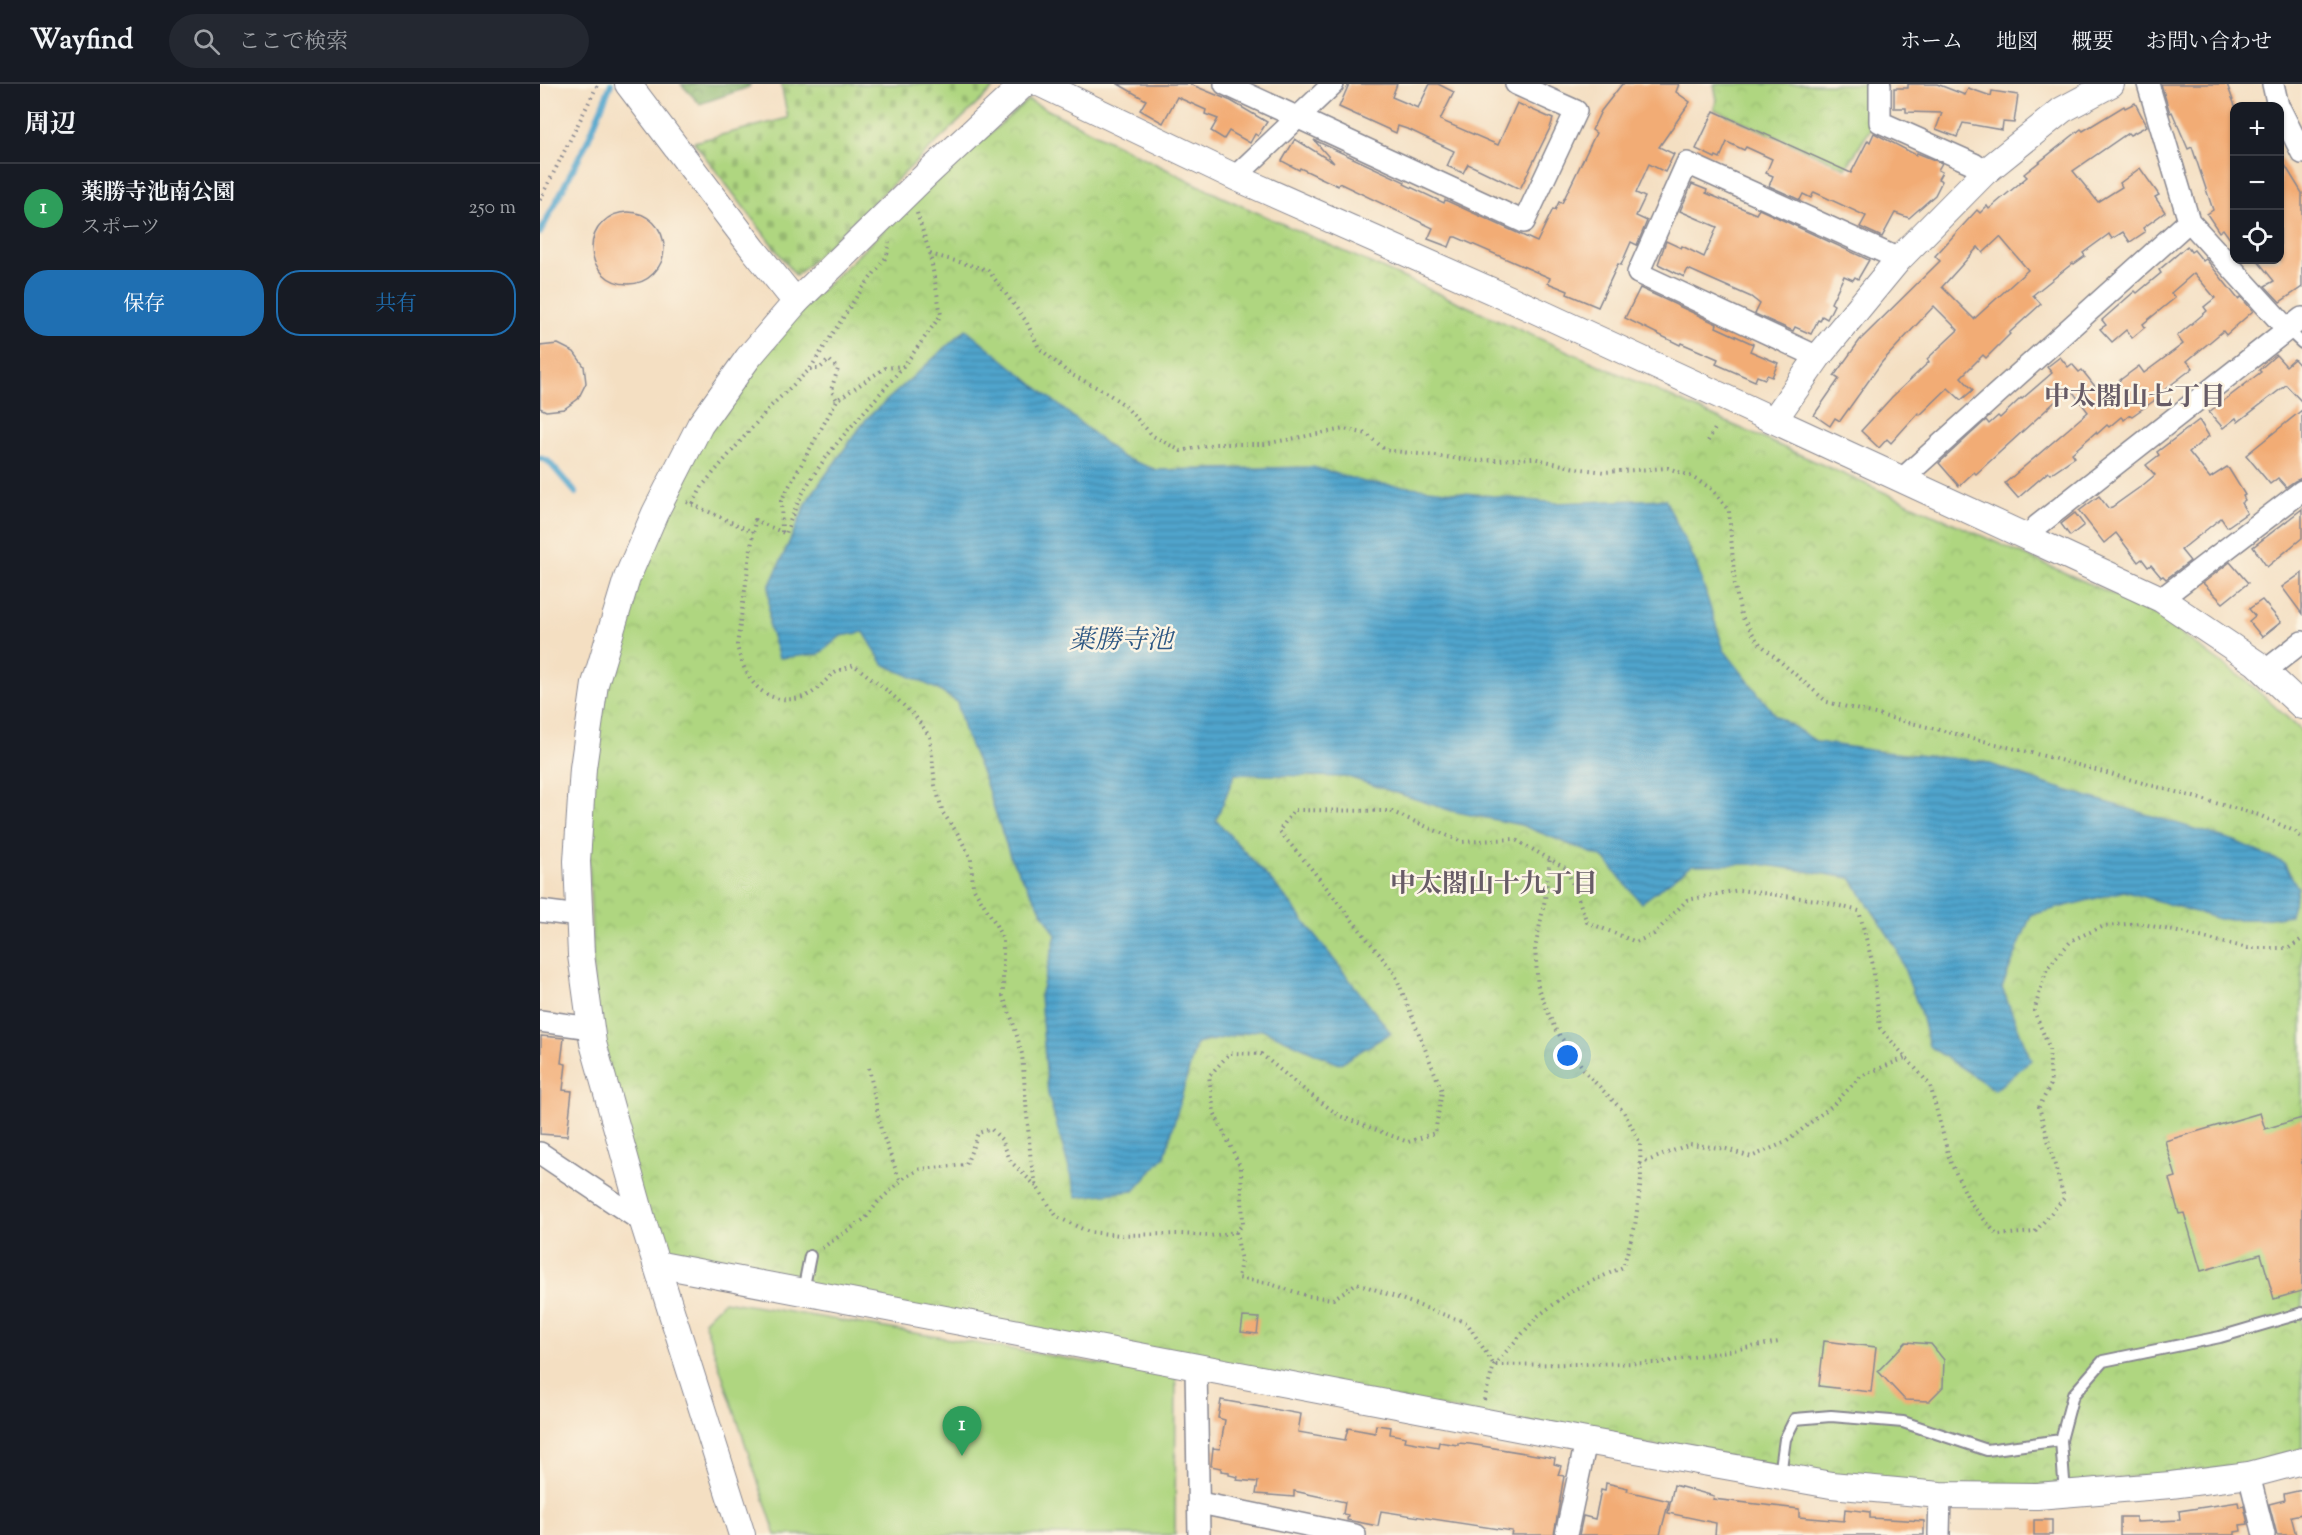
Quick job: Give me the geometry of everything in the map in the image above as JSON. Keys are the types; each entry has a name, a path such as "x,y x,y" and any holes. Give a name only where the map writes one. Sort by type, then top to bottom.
{"street":[{"path":"628,84 796,302"},
{"path":"742,1535 643,1222 593,1043 581,955 577,861 583,768 595,684 627,578 656,513 700,425 748,358 796,302 925,176 1024,84"},
{"path":"1041,84 1235,177 1538,311 2161,599 2256,663 2302,706"},
{"path":"1225,84 1524,222 1576,111 1516,84"},
{"path":"1235,177 1333,84"},
{"path":"1880,84 1880,122 1974,164 1985,172"},
{"path":"1774,420 1818,357 1899,259 1985,172 2062,110 2111,84"},
{"path":"2030,537 2037,525 2297,330 2189,221 2148,84"},
{"path":"2273,84 2278,102"},
{"path":"2284,118 2302,153"},
{"path":"1818,357 1638,273 1687,163 1899,259"},
{"path":"1901,480 2189,221"},
{"path":"2161,599 2302,491"},
{"path":"2265,671 2302,642"},
{"path":"540,911 579,916"},
{"path":"540,1021 591,1028"},
{"path":"540,1154 643,1222"},
{"path":"656,1264 1196,1368 1831,1485 1940,1494 2037,1496 2171,1485 2249,1475 2302,1461"},
{"path":"1196,1368 1199,1535"},
{"path":"1566,1535 1587,1441"},
{"path":"2249,1475 2264,1535"},
{"path":"1939,1535 1940,1494"},
{"path":"1200,1503 1327,1532 1355,1535"}],"lane":[{"path":"803,1292 810,1256"},
{"path":"2065,1494 2061,1440 2073,1395 2103,1361 2220,1337 2302,1313"},
{"path":"1780,1475 1785,1439 1795,1419 1831,1416 1903,1422 1987,1450 2061,1440"}],"path":[{"path":"540,200 598,84"},
{"path":"918,218 930,254 941,315 903,366 819,467 792,512 786,534 755,520 737,645 740,661 758,690 777,699 804,697 821,687 833,674 854,665 915,716 930,737 935,785 943,813 958,834 971,859 973,887 1003,940 1003,996 1022,1054 1031,1163 1037,1187"},
{"path":"693,504 704,485 750,430 771,406 810,369 857,296 887,256 889,238"},
{"path":"930,254 988,270 1026,321 1039,348 1070,374 1104,391 1123,404 1153,436 1180,451 1214,444 1264,444 1344,429 1367,434 1385,450 1478,461 1533,458 1604,472 1668,468 1690,476 1712,489 1730,511 1735,586 1741,615 1758,642 1827,702 2056,759 2259,815 2296,832 2302,839"},
{"path":"810,369 819,369 829,360 838,369 831,390 837,400"},
{"path":"782,532 781,501 837,400 885,368 903,366"},
{"path":"1708,441 1716,427"},
{"path":"687,502 753,532"},
{"path":"810,1256 866,1218 900,1181 920,1169 966,1165 978,1133 991,1129 1002,1140 1011,1162 1037,1187 1057,1217 1089,1232 1120,1235 1210,1236 1236,1232 1243,1224 1241,1168 1214,1112 1209,1077 1230,1053 1262,1054 1340,1116 1408,1142 1435,1133 1442,1091 1395,974 1318,876 1279,831 1293,810 1390,811 1462,842 1514,839 1567,869 1587,922 1636,942 1654,934 1687,900 1739,890 1816,900 1859,911 1873,965 1880,1028 1929,1085 1950,1161 1970,1202 1996,1235 2035,1232 2064,1198 2039,1107 2051,1084 2049,1047 2034,1011 2047,968 2072,940 2104,926 2139,923 2248,948 2289,948 2302,939"},
{"path":"1480,1420 1494,1365 1538,1316 1573,1290 1623,1267 1635,1226 1641,1180 1640,1143 1624,1112 1587,1075 1555,1029 1538,988 1535,949 1550,859"},
{"path":"1640,1164 1690,1144 1726,1149 1751,1158 1786,1143 1834,1104 1861,1076 1905,1058"},
{"path":"869,1068 881,1130 900,1181"},
{"path":"1236,1232 1241,1260 1238,1278 1267,1283 1308,1296 1333,1299 1357,1283 1467,1323 1494,1365"},
{"path":"1494,1365 1658,1362 1779,1342"}],"green space":[{"path":"681,84 750,84 749,87 700,104"},
{"path":"781,84 998,84 796,276 694,142 788,118"},
{"path":"1714,84 1871,84 1871,128 1846,168 1714,109 1717,100"},
{"path":"1028,100 1220,196 2148,610 2250,684 2302,731 2302,1461 1930,1496 658,1265 596,1050 586,778 630,588 703,435 796,315 915,200"},
{"path":"724,1301 1176,1377 1175,1535 776,1535 704,1321"}],"water":[{"name":"薬勝寺池","path":"966,329 1122,457 1157,470 1313,467 1364,482 1556,503 1665,499 1696,563 1724,650 1775,715 1817,742 1883,752 1982,761 2049,785 2235,841 2284,863 2298,888 2290,915 2263,919 2219,919 2124,891 2031,915 2002,988 2031,1060 1995,1090 1929,1046 1920,1011 1896,947 1851,878 1759,864 1692,865 1641,903 1604,858 1521,825 1452,811 1348,777 1235,774 1216,820 1283,894 1391,1033 1339,1064 1262,1029 1196,1044 1165,1156 1134,1191 1077,1197 1048,1094 1040,996 1056,935 1011,859 984,778 965,734 957,702 935,688 883,664 864,632 841,636 819,654 779,658 769,627 769,587 809,498 867,418"}],"building":[{"path":"1118,84 1190,84 1231,101 1267,122 1258,136 1255,134 1250,143 1229,131 1224,139 1211,131 1218,119 1205,114 1206,110 1177,97 1163,123 1140,110 1146,100"},
{"path":"1349,84 1397,84 1392,97 1418,108 1430,84 1438,84 1454,92 1440,120 1498,145 1517,103 1553,119 1520,189 1468,164 1463,173 1447,166 1454,151 1398,126 1396,133 1339,107"},
{"path":"1622,84 1679,84 1676,92 1690,102 1659,147 1674,154 1665,172 1649,164 1636,193 1645,197 1636,216 1647,221 1637,245 1631,242 1621,265 1618,264 1598,307 1548,283 1550,278 1456,237 1453,237 1449,247 1428,239 1433,228 1339,183 1338,186 1282,161 1295,139 1334,163 1314,140 1405,182 1404,184 1444,203 1445,200 1537,242 1553,209 1555,210 1559,202 1562,203 1596,133 1592,130 1601,111"},
{"path":"1908,84 1937,84 1965,95 1968,88 1991,96 1992,91 2018,95 2014,123 2003,122 2002,130 1963,123 1957,137 1936,129 1942,113 1906,112 1906,108 1894,108 1894,88 1908,88"},
{"path":"2161,84 2227,84 2234,102 2230,102 2230,239 2223,229 2219,232 2207,214 2213,210 2192,147 2188,149 2172,112 2170,113"},
{"path":"2135,103 2147,126 2130,135 2128,133 2073,171 2098,202 2122,187 2120,183 2140,168 2159,195 2155,197 2165,212 2143,228 2145,232 2130,242 2123,232 2112,239 2109,234 2083,253 2085,256 2033,295 2041,304 1986,358 1983,355 1961,377 1973,390 1961,400 1948,388 1920,415 1918,413 1891,443 1887,439 1879,448 1861,431 1929,362 1927,359 1958,330 1934,306 1882,362 1840,421 1835,418 1830,426 1814,415 1839,379 1834,376 1860,340 1940,261 1935,256 1977,210 1980,213 1987,206 1989,209 2027,177 2024,174 2081,129 2083,131 2124,106 2125,108","holes":["2000,237 2028,270 1974,319 1942,287 1978,247 1983,253"]},
{"path":"1714,111 1851,173 1874,133 1916,155 1917,153 1942,163 1938,170 1942,172 1938,179 1942,181 1935,195 1909,218 1895,213 1882,237 1860,227 1866,216 1814,192 1811,198 1803,194 1800,200 1769,186 1773,176 1766,173 1772,159 1746,147 1744,150 1727,142 1720,158 1696,149"},
{"path":"2284,164 2302,193 2302,287 2280,302 2265,286 2274,281 2260,264 2284,264"},
{"path":"1692,184 1707,190 1706,193 1756,214 1759,209 1869,260 1858,279 1855,277 1853,280 1844,276 1831,303 1834,305 1827,319 1822,316 1811,334 1795,327 1793,331 1755,314 1760,304 1751,297 1688,269 1684,277 1658,264 1666,241 1704,257 1717,227 1680,211"},
{"path":"628,212 642,215 654,222 661,234 664,248 661,262 654,274 642,281 628,284 614,281 602,274 595,262 592,248 595,234 602,222 614,215"},
{"path":"2187,246 2191,252 2194,250 2203,261 2206,259 2238,299 2241,297 2253,311 2226,335 2223,331 2187,361 2193,368 2159,394 2161,396 2132,416 2124,420 2121,417 2109,427 2107,425 2097,434 2096,432 2072,453 2075,457 2050,474 2048,472 2018,498 2005,483 2088,412 2070,388 1976,474 1974,472 1959,486 1939,463 1986,420 1989,424 1998,416 2000,418 2052,373 2047,367 2060,357 2068,367 2072,364 2079,372 2082,370 2101,394 2139,366 2144,373 2183,344 2177,336 2207,311 2204,307 2215,298 2194,273 2171,293 2175,298 2143,324 2145,327 2132,338 2126,330 2112,342 2100,329 2106,325 2102,320 2135,291 2137,293 2161,273 2159,270"},
{"path":"1640,288 1717,324 1716,327 1753,344 1750,351 1778,363 1772,377 1767,375 1765,379 1757,376 1755,381 1716,364 1718,359 1681,343 1680,345 1625,318"},
{"path":"558,344 574,352 584,366 586,383 578,399 564,409 546,411 540,408 540,346"},
{"path":"2276,355 2286,366 2294,359 2302,368 2302,402 2286,385 2238,422 2236,418 2223,428 2209,412 2261,372 2259,370"},
{"path":"2302,410 2302,478 2286,487 2278,478 2270,484 2246,455"},
{"path":"2199,420 2209,436 2189,452 2210,478 2227,467 2229,469 2245,495 2243,496 2245,500 2241,503 2247,513 2227,527 2221,518 2181,550 2190,561 2166,579 2161,577 2151,565 2148,567 2142,559 2138,562 2116,533 2104,543 2079,511 2099,496 2108,508 2112,507 2143,485 2155,475 2146,465 2159,455 2157,452"},
{"path":"2302,509 2302,538 2267,567 2253,547"},
{"path":"2075,513 2084,525 2070,536 2061,524"},
{"path":"2230,562 2248,583 2223,603 2203,583"},
{"path":"2302,573 2302,614 2282,587"},
{"path":"2262,600 2281,622 2262,637 2249,621 2255,616 2249,609"},
{"path":"541,1036 564,1038 561,1063 566,1064 563,1090 572,1091 567,1136 540,1134"},
{"path":"2260,1113 2265,1129 2302,1118 2302,1291 2274,1299 2261,1254 2201,1271 2184,1213 2179,1214 2169,1179 2176,1177 2165,1141"},
{"path":"1243,1317 1259,1318 1257,1334 1241,1332"},
{"path":"1824,1341 1876,1347 1871,1392 1819,1386"},
{"path":"1906,1342 1931,1344 1944,1360 1943,1387 1929,1401 1905,1400 1878,1371"},
{"path":"1221,1400 1301,1414 1298,1432 1345,1440 1348,1428 1375,1433 1376,1425 1391,1427 1390,1434 1406,1437 1405,1441 1438,1447 1439,1442 1470,1444 1555,1458 1554,1464 1561,1466 1558,1475 1564,1476 1554,1535 1511,1535 1512,1531 1381,1511 1378,1526 1347,1520 1348,1515 1343,1514 1345,1502 1294,1491 1294,1497 1256,1494 1258,1482 1237,1480 1238,1477 1229,1475 1229,1472 1211,1466 1213,1448 1220,1449 1225,1420 1218,1418"},
{"path":"1606,1483 1628,1488 1627,1491 1669,1501 1660,1535 1579,1535 1583,1516 1595,1519 1601,1490 1605,1491"},
{"path":"1674,1485 1714,1496 1713,1499 1799,1509 1799,1517 1844,1521 1845,1509 1870,1512 1870,1518 1924,1521 1924,1535 1715,1535 1716,1523 1668,1513"},
{"path":"2302,1490 2302,1514 2291,1516 2296,1535 2277,1535 2269,1504 2285,1500 2284,1494"},
{"path":"2238,1502 2239,1507 2244,1506 2248,1524 2240,1525 2241,1531 2235,1532 2235,1535 2120,1535 2120,1517 2136,1517 2136,1522 2180,1520 2179,1511"},
{"path":"2034,1520 2052,1520 2052,1535 2034,1535"}],"waterway":[{"path":"540,233 588,140 611,84"},
{"path":"540,458 548,461 576,493"}],"place":[{"name":"薬勝寺池南公園","path":"962,1456"}],"district":[{"name":"中太閤山七丁目","path":"2135,398"},
{"name":"中太閤山十九丁目","path":"1494,885"}]}
